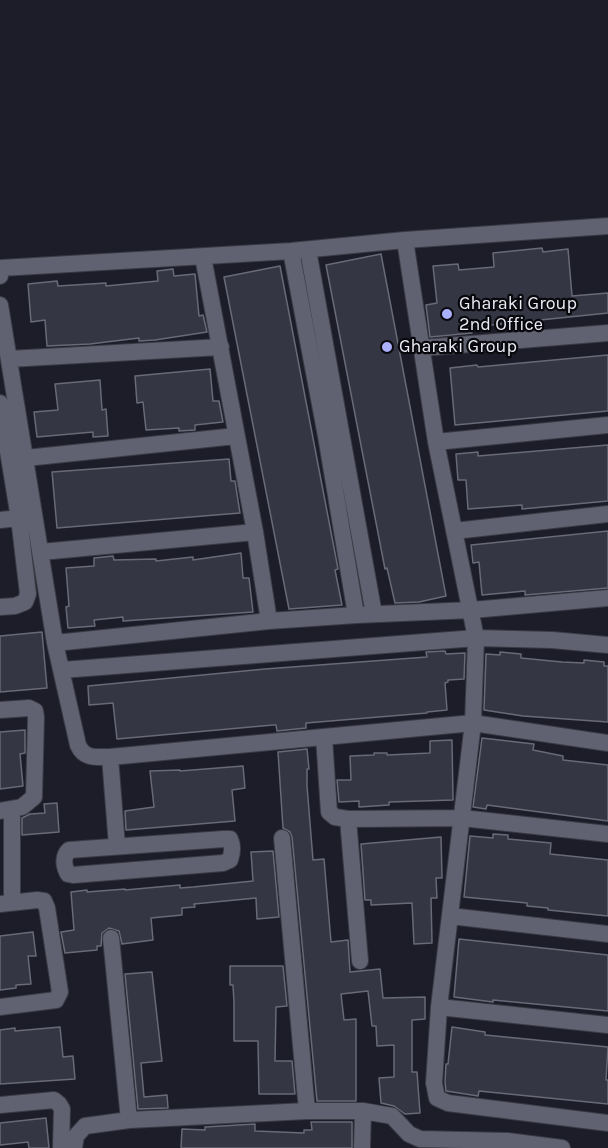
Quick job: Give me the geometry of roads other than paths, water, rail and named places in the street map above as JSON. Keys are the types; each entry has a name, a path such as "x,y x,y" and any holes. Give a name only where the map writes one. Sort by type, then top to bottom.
{"street":[{"path":"0,276 1,268 203,257 608,226"},
{"path":"405,240 436,442 476,638 473,723 439,1007 434,1083 437,1098 448,1103 608,1123"},
{"path":"300,250 334,435 374,614"},
{"path":"203,257 255,532 269,621"},
{"path":"0,305 55,642 81,753 89,757 110,757 473,723 608,743"},
{"path":"421,348 608,333"},
{"path":"9,359 220,347"},
{"path":"0,403 19,518 28,594 25,602 15,606 0,607"},
{"path":"436,442 608,425"},
{"path":"334,435 356,615"},
{"path":"26,458 237,436"},
{"path":"454,531 608,514"},
{"path":"0,520 19,518"},
{"path":"41,552 255,532"},
{"path":"55,642 269,621 472,610 608,598"},
{"path":"62,670 476,638 552,640 608,645"},
{"path":"0,710 29,708 35,711 36,717 34,797 28,803 6,810 6,903 44,901 60,992 56,1000 46,1003 0,1007"},
{"path":"324,737 329,812 334,817 348,819 462,818 608,834"},
{"path":"110,757 117,846"},
{"path":"348,819 360,961"},
{"path":"282,838 308,1111"},
{"path":"224,839 232,843 230,860 224,863 73,875 68,874 65,868 64,860 69,850 117,846 224,839"},
{"path":"450,916 608,934"},
{"path":"111,938 129,1120"},
{"path":"439,1007 608,1025"},
{"path":"0,1105 54,1100 62,1110 62,1148"},
{"path":"74,1148 76,1136 85,1126 129,1120 308,1111 363,1111 392,1116 408,1134 429,1143 562,1148"},
{"path":"362,1148 363,1111"}],"place":[{"name":"Gharaki Group 2nd Office","path":"447,314"},
{"name":"Gharaki Group","path":"387,347"}]}
